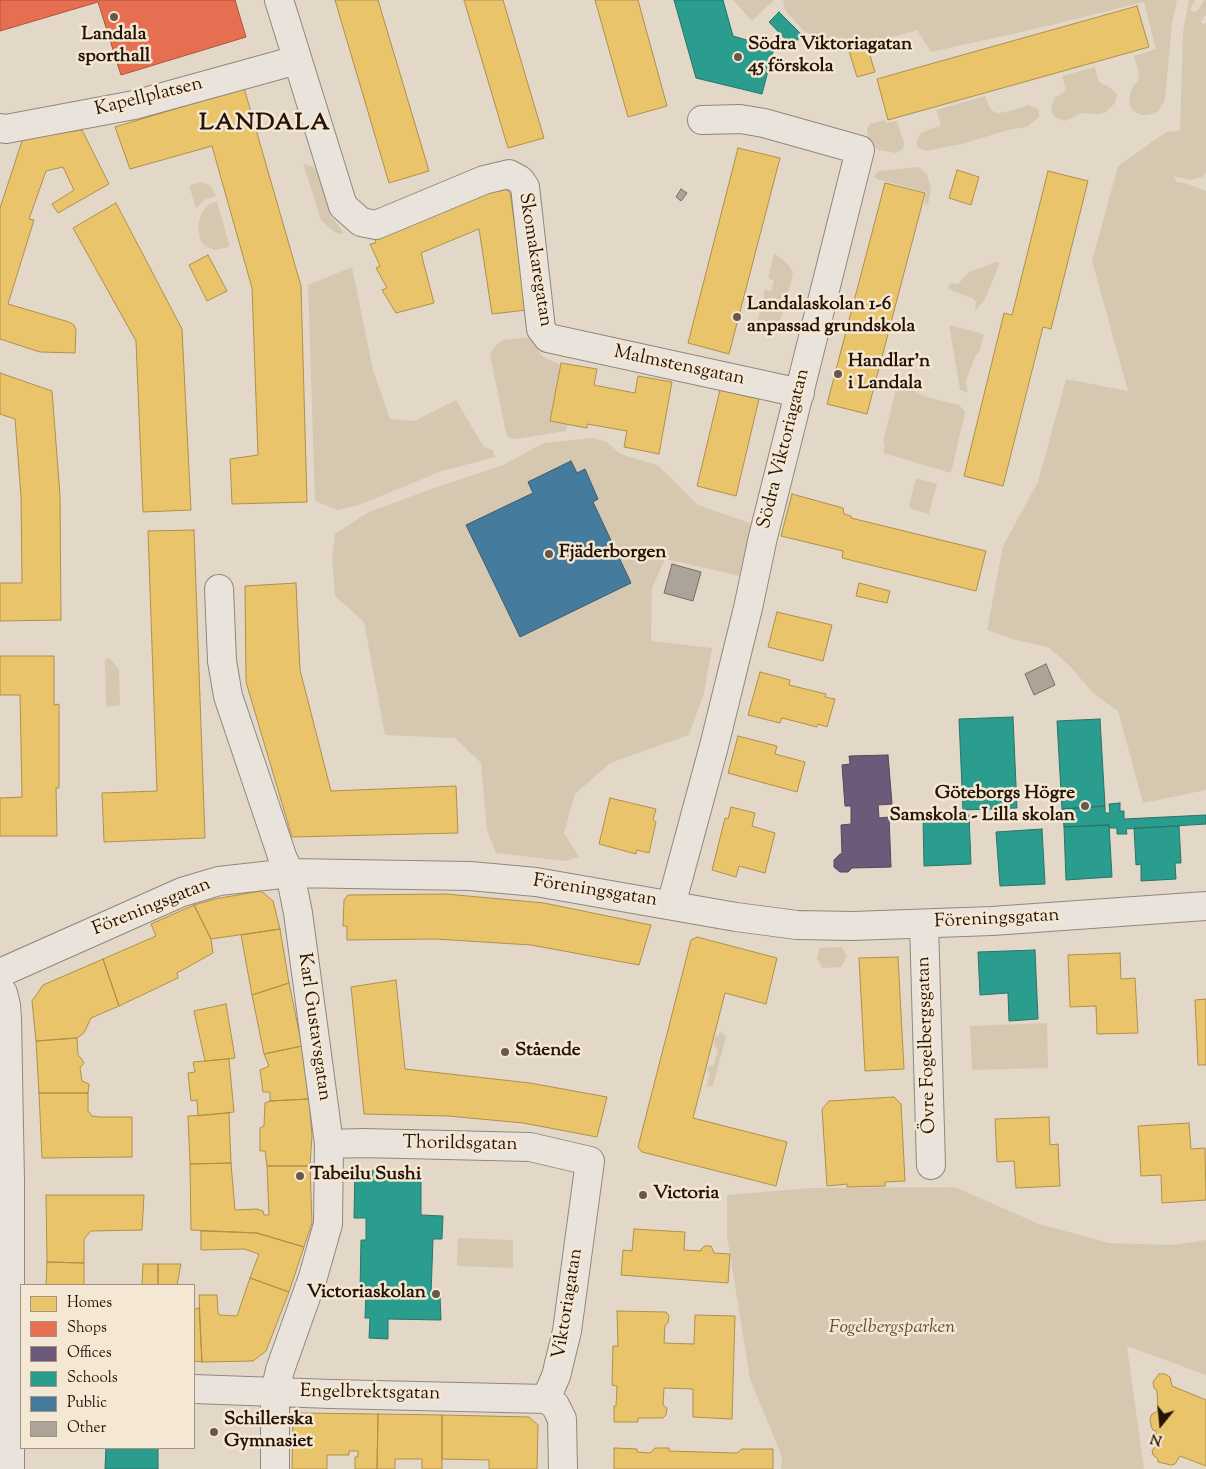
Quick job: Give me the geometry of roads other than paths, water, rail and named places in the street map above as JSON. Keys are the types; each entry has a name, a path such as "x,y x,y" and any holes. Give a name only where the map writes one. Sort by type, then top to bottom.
{"street":[{"path":"279,0 296,60"},
{"name":"Kapellplatsen","path":"2,134 134,105 296,60"},
{"name":"Skomakaregatan","path":"296,60 343,206 361,222 376,225 484,180 509,174 520,180 525,187 541,329 548,338 558,340"},
{"name":"Södra Viktoriagatan","path":"671,905 714,746 748,608 763,537 860,150 764,122 740,119 702,120"},
{"name":"Malmstensgatan","path":"558,340 800,394"},
{"name":"Karl Gustavsgatan","path":"219,589 222,661 228,696 283,859 290,873 298,912 329,1144 328,1224 313,1278 280,1370 275,1392 275,1469"},
{"name":"Föreningsgatan","path":"0,972 182,892 219,881 290,873 470,876 536,882 736,917 797,925 853,926 992,921 1206,906"},
{"name":"Övre Fogelbergsgatan","path":"924,924 931,1166"},
{"path":"0,989 6,1005 7,1019 10,1181 10,1469"},
{"name":"Thorildsgatan","path":"329,1144 363,1143 530,1147 590,1161"},
{"name":"Viktoriagatan","path":"546,1399 556,1376 567,1331 590,1161"},
{"name":"Engelbrektsgatan","path":"195,1389 546,1399"},
{"path":"546,1399 555,1405 562,1419 563,1469"}],"place":[{"name":"Landala sporthall","path":"114,17"},
{"name":"Södra Viktoriagatan 45 förskola","path":"738,57"},
{"name":"Landalaskolan 1-6 anpassad grundskola","path":"737,317"},
{"name":"Handlar'n i Landala","path":"838,374"},
{"name":"Fjäderborgen","path":"549,554"},
{"name":"Göteborgs Högre Samskola - Lilla skolan","path":"1085,806"},
{"name":"Stående","path":"505,1052"},
{"name":"Tabeilu Sushi","path":"300,1176"},
{"name":"Victoria","path":"643,1195"},
{"name":"Victoriaskolan","path":"436,1294"},
{"name":"Schillerska Gymnasiet","path":"214,1432"}],"district":[{"name":"LANDALA","path":"265,125"}],"park label":[{"name":"Fogelbergsparken","path":"892,1329"}]}
